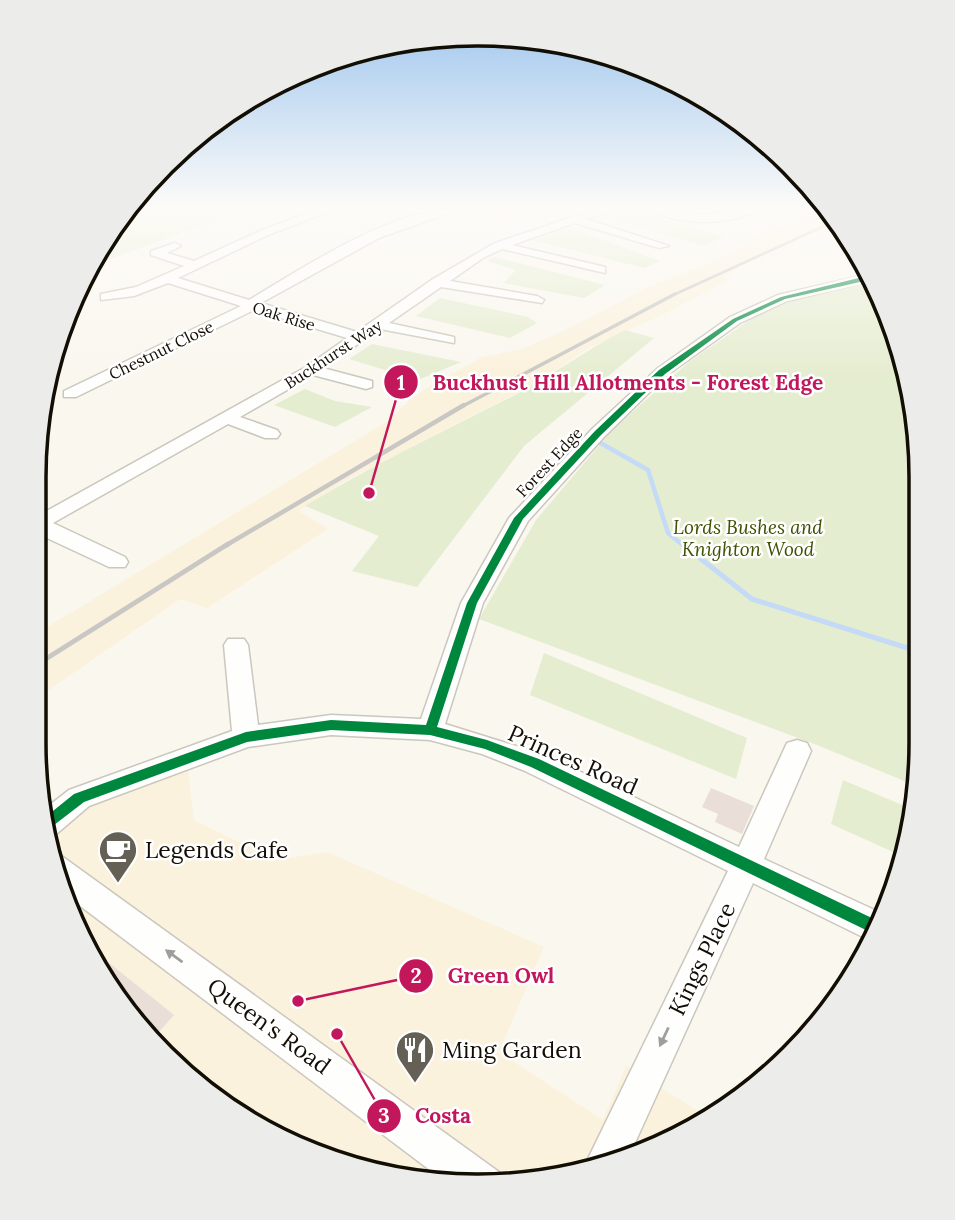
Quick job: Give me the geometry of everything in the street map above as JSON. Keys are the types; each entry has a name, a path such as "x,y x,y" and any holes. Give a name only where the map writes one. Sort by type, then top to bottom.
{"street":[{"path":"186,264 111,290 109,296 118,298 167,279 188,264"},
{"path":"250,306 318,264"},
{"name":"Buckhurst Way","path":"46,514 311,370 467,264"},
{"path":"576,264 601,270"},
{"name":"Oak Rise","path":"167,279 361,338"},
{"name":"Forest Edge","path":"430,730 472,603 519,518 598,433 662,372 735,320 783,298 861,279"},
{"path":"437,282 537,300"},
{"name":"Chestnut Close","path":"70,394 250,306"},
{"path":"379,325 449,340"},
{"path":"311,370 366,384"},
{"path":"227,418 271,434"},
{"path":"46,520 117,562"},
{"path":"236,645 246,737"},
{"name":"Princes Road","path":"53,820 79,798 246,737 331,725 430,730 487,745 536,762 869,924"},
{"name":"Kings Place","path":"610,1154 709,939 748,866 797,751"},
{"name":"Queen's Road","path":"67,878 469,1174"}],"shaded area":[{"path":"706,264 745,264 725,277 728,280 666,313 587,349 535,384 347,480 299,511 328,529 207,608 180,599 46,692 46,628 388,421 413,397 432,385 482,357 521,349 561,332 649,287"},
{"path":"187,762 194,820 275,860 327,852 544,947 499,1052 603,1120 626,1066 701,1112 669,1130 616,1152 562,1166 506,1174 449,1174 393,1166 339,1152 286,1130 237,1102 193,1067 153,1027 118,983 78,908 60,854 49,801"}],"green space":[{"path":"496,264 521,264 605,285 584,298 503,283 516,270"},
{"path":"628,264 653,264 644,268"},
{"name":"Lords Bushes and Knighton Wood","path":"864,284 877,312 895,366 909,449 908,782 817,745 479,619 536,520 613,429 689,362 754,317 788,302"},
{"path":"440,298 528,317 537,323 510,338 416,316"},
{"path":"625,330 654,338 524,446 417,587 352,571 379,536 305,506 519,393"},
{"path":"372,344 461,362 418,380 349,359"},
{"path":"305,389 335,401 372,407 335,427 274,405"},
{"path":"544,653 747,738 736,779 530,695"},
{"path":"843,780 905,806 895,853 831,824"}],"building":[{"path":"711,788 754,806 742,834 715,822 718,814 702,807"},
{"path":"103,958 174,1015 158,1033 118,983"}],"waterway":[{"path":"597,441 648,470 668,533 684,546"},
{"path":"682,544 752,599 909,648"}],"railway":[{"path":"673,295 741,264"},
{"path":"461,407 673,295"},
{"path":"225,546 464,405"},
{"path":"46,659 228,544"}],"cycle path":[{"path":"430,730 472,603 519,518 598,433 662,372 735,320 783,298 861,279"},
{"path":"53,820 79,798 246,737 331,725 430,730 487,745 535,763 869,924"}],"place":[{"name":"Buckhust Hill Allotments - Forest Edge","path":"369,493"},
{"name":"Legends Cafe","path":"118,884"},
{"name":"Green Owl","path":"298,1001"},
{"name":"Costa","path":"337,1034"},
{"name":"Ming Garden","path":"415,1084"}]}
